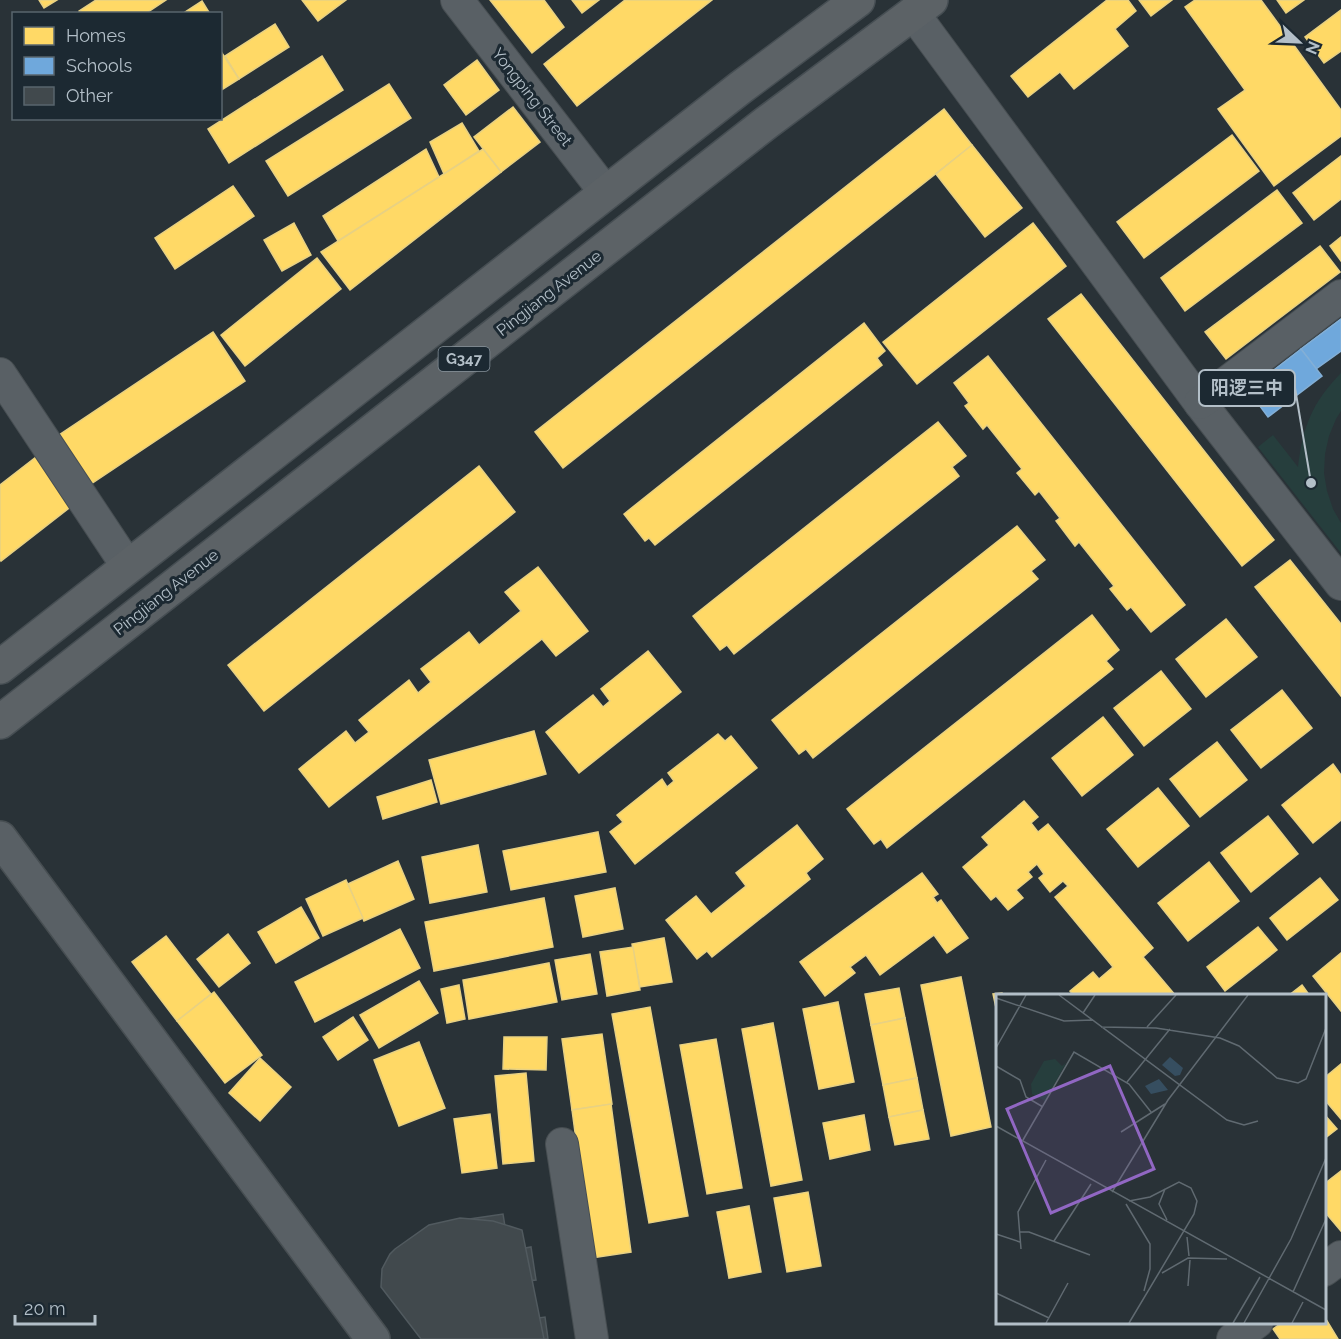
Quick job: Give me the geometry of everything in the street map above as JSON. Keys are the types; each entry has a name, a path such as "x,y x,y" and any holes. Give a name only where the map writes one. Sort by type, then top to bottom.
{"highway":[{"name":"G347","path":"0,667 740,88 858,0"},
{"name":"Pingjiang Avenue","path":"0,722 766,123 922,6"}],"street":[{"name":"Yongping Street","path":"457,0 606,193"},
{"path":"922,6 1200,403 1341,585"},
{"path":"1200,403 1341,296"},
{"path":"0,374 128,567"},
{"path":"0,838 373,1339"},
{"path":"562,1144 592,1339"},
{"path":"1326,1268 1341,1257"},
{"path":"1233,1339 1256,1324"}],"green space":[{"path":"1341,373 1341,411 1329,436 1324,473 1333,509 1341,523 1341,553 1258,447 1273,435 1298,467 1310,416"}],"building: Homes":[{"path":"39,0 57,0 44,8"},
{"path":"96,0 166,0 148,12 79,11"},
{"path":"302,0 346,0 318,21"},
{"path":"490,0 544,0 564,27 532,53"},
{"path":"572,0 599,0 582,13"},
{"path":"625,0 712,0 577,106 544,64"},
{"path":"1107,0 1128,0 1136,11 1115,29 1128,46 1074,89 1060,72 1028,97 1011,76"},
{"path":"1139,0 1172,0 1151,16"},
{"path":"1195,0 1261,0 1341,110 1341,136 1274,186 1218,109 1245,90 1185,7"},
{"path":"1277,0 1304,0 1286,13"},
{"path":"202,1 209,12 185,12"},
{"path":"1341,10 1341,51 1324,63 1305,37"},
{"path":"275,24 289,47 239,79 225,56"},
{"path":"222,53 239,79 222,90"},
{"path":"322,56 343,90 229,163 208,129"},
{"path":"477,60 499,90 466,115 444,85"},
{"path":"389,84 411,118 288,196 266,161"},
{"path":"513,107 540,142 501,172 474,137"},
{"path":"944,109 972,145 563,468 535,432"},
{"path":"462,123 479,151 444,174 430,142"},
{"path":"1232,135 1259,171 1144,258 1117,222"},
{"path":"972,145 1022,208 985,237 936,174"},
{"path":"426,149 439,177 338,241 323,216"},
{"path":"483,149 501,172 350,290 321,252"},
{"path":"1341,156 1341,199 1314,220 1293,193"},
{"path":"233,186 254,216 175,269 155,238"},
{"path":"1277,190 1302,223 1185,311 1161,278"},
{"path":"294,223 311,255 282,271 264,240"},
{"path":"1033,223 1066,266 917,384 883,342"},
{"path":"1341,237 1341,261 1330,246"},
{"path":"1320,246 1340,272 1226,359 1205,332"},
{"path":"317,258 341,289 245,366 221,335"},
{"path":"1081,294 1274,540 1242,566 1048,319"},
{"path":"864,323 885,351 877,358 882,365 655,545 649,538 645,541 624,514"},
{"path":"213,332 245,381 88,486 56,437"},
{"path":"988,356 1185,605 1151,632 1131,607 1127,610 1110,589 1114,586 1079,542 1075,546 1056,521 1060,518 1039,491 1035,495 1017,473 1022,469 987,425 983,429 965,406 969,403 954,383"},
{"path":"938,422 966,456 952,467 959,476 734,654 727,645 720,650 693,616"},
{"path":"36,457 73,505 1,561 0,485"},
{"path":"479,466 515,512 264,711 228,665"},
{"path":"1017,526 1045,560 1031,571 1038,579 813,758 806,749 799,754 772,720"},
{"path":"1290,560 1341,624 1341,696 1255,587"},
{"path":"538,567 588,631 556,656 542,639 329,807 299,769 346,731 355,743 369,732 359,720 409,680 418,693 431,682 421,669 469,632 479,645 521,611 505,592"},
{"path":"1092,615 1119,650 1106,661 1113,669 887,848 881,839 874,844 847,809"},
{"path":"1226,619 1257,657 1206,697 1176,659"},
{"path":"648,651 681,692 579,773 546,732 593,695 603,707 610,701 601,689"},
{"path":"1161,671 1191,709 1144,746 1114,708"},
{"path":"1282,690 1312,728 1261,768 1231,730"},
{"path":"1103,717 1133,755 1082,796 1052,758"},
{"path":"534,731 546,774 441,804 429,760"},
{"path":"718,734 725,741 731,736 757,768 635,864 610,832 623,822 617,815 662,779 667,787 674,781 668,773"},
{"path":"1217,742 1247,780 1200,817 1170,779"},
{"path":"1333,764 1341,775 1341,820 1313,843 1282,805"},
{"path":"431,780 437,802 383,819 377,797"},
{"path":"1158,788 1189,826 1138,867 1107,829"},
{"path":"1024,801 1038,817 1031,823 1038,832 1048,824 1153,948 1143,957 1174,994 1072,994 1070,991 1093,972 1099,979 1113,967 1055,897 1068,886 1063,881 1050,892 1039,878 1044,874 1037,864 1028,872 1032,877 1016,890 1023,898 1008,910 996,896 991,900 963,867 989,845 982,837"},
{"path":"1268,816 1298,854 1251,892 1221,853"},
{"path":"797,825 823,859 806,873 810,879 712,957 707,951 697,959 666,920 696,896 711,914 746,886 736,873"},
{"path":"598,832 606,872 511,890 503,851"},
{"path":"478,845 487,892 430,903 422,857"},
{"path":"398,861 414,899 364,921 348,884"},
{"path":"1209,862 1239,901 1188,941 1158,903"},
{"path":"922,873 938,894 933,897 937,903 941,900 968,938 947,953 934,935 880,975 866,955 850,967 855,973 825,996 800,962"},
{"path":"1320,878 1338,900 1287,940 1270,918"},
{"path":"346,880 363,918 323,936 306,899"},
{"path":"615,888 623,929 583,937 575,896"},
{"path":"544,898 553,947 434,971 425,922"},
{"path":"301,907 319,938 276,963 258,932"},
{"path":"1258,927 1277,950 1225,991 1207,967"},
{"path":"400,929 420,968 315,1022 295,982"},
{"path":"228,934 250,963 219,987 197,959"},
{"path":"166,936 211,994 177,1021 132,962"},
{"path":"664,938 672,982 640,987 632,944"},
{"path":"633,947 640,990 607,996 600,952"},
{"path":"1341,953 1341,1011 1313,976"},
{"path":"590,954 597,994 562,1000 555,960"},
{"path":"549,963 557,1002 469,1019 463,980"},
{"path":"961,977 991,1127 951,1136 921,985"},
{"path":"419,981 438,1013 379,1048 360,1015"},
{"path":"459,985 465,1019 447,1023 441,989"},
{"path":"1302,985 1309,994 1291,994"},
{"path":"899,988 905,1018 871,1025 865,994"},
{"path":"214,992 262,1055 225,1083 177,1021"},
{"path":"1002,993 1003,994 996,994 996,1008 993,994"},
{"path":"838,1002 854,1082 819,1089 803,1009"},
{"path":"650,1007 688,1216 649,1223 612,1014"},
{"path":"353,1017 368,1040 338,1060 323,1037"},
{"path":"905,1018 917,1078 883,1085 871,1025"},
{"path":"773,1023 802,1180 771,1186 742,1029"},
{"path":"602,1034 612,1104 572,1110 562,1039"},
{"path":"504,1037 547,1037 546,1070 503,1069"},
{"path":"716,1039 742,1188 707,1194 680,1045"},
{"path":"419,1042 445,1108 399,1126 374,1060"},
{"path":"260,1058 291,1087 260,1121 229,1093"},
{"path":"1341,1064 1341,1119 1326,1101 1326,1076"},
{"path":"526,1073 534,1161 503,1164 495,1076"},
{"path":"917,1078 923,1110 889,1117 883,1085"},
{"path":"611,1104 631,1252 592,1258 572,1110"},
{"path":"923,1110 929,1139 895,1145 889,1117"},
{"path":"490,1114 497,1168 462,1173 454,1119"},
{"path":"864,1115 870,1150 830,1159 823,1123"},
{"path":"1326,1116 1337,1129 1326,1137"},
{"path":"1341,1171 1341,1231 1326,1213 1326,1182"},
{"path":"808,1192 821,1266 787,1272 774,1198"},
{"path":"749,1206 761,1272 729,1278 717,1212"},
{"path":"1326,1319 1338,1339 1280,1339 1273,1329 1280,1324 1326,1324"}],"building: Schools":[{"path":"1341,319 1341,351 1316,369 1301,349"},
{"path":"1301,349 1322,376 1268,417 1248,390"}],"building: Other":[{"path":"503,1214 509,1251 531,1247 536,1280 519,1282 525,1320 545,1317 548,1339 499,1339 497,1325 479,1327 474,1293 468,1294 461,1247 467,1246 463,1220"},
{"path":"460,1218 493,1221 522,1230 544,1339 421,1339 381,1287 382,1269 395,1249 429,1225"}],"place":[{"name":"阳逻三中","path":"1311,483"}]}
